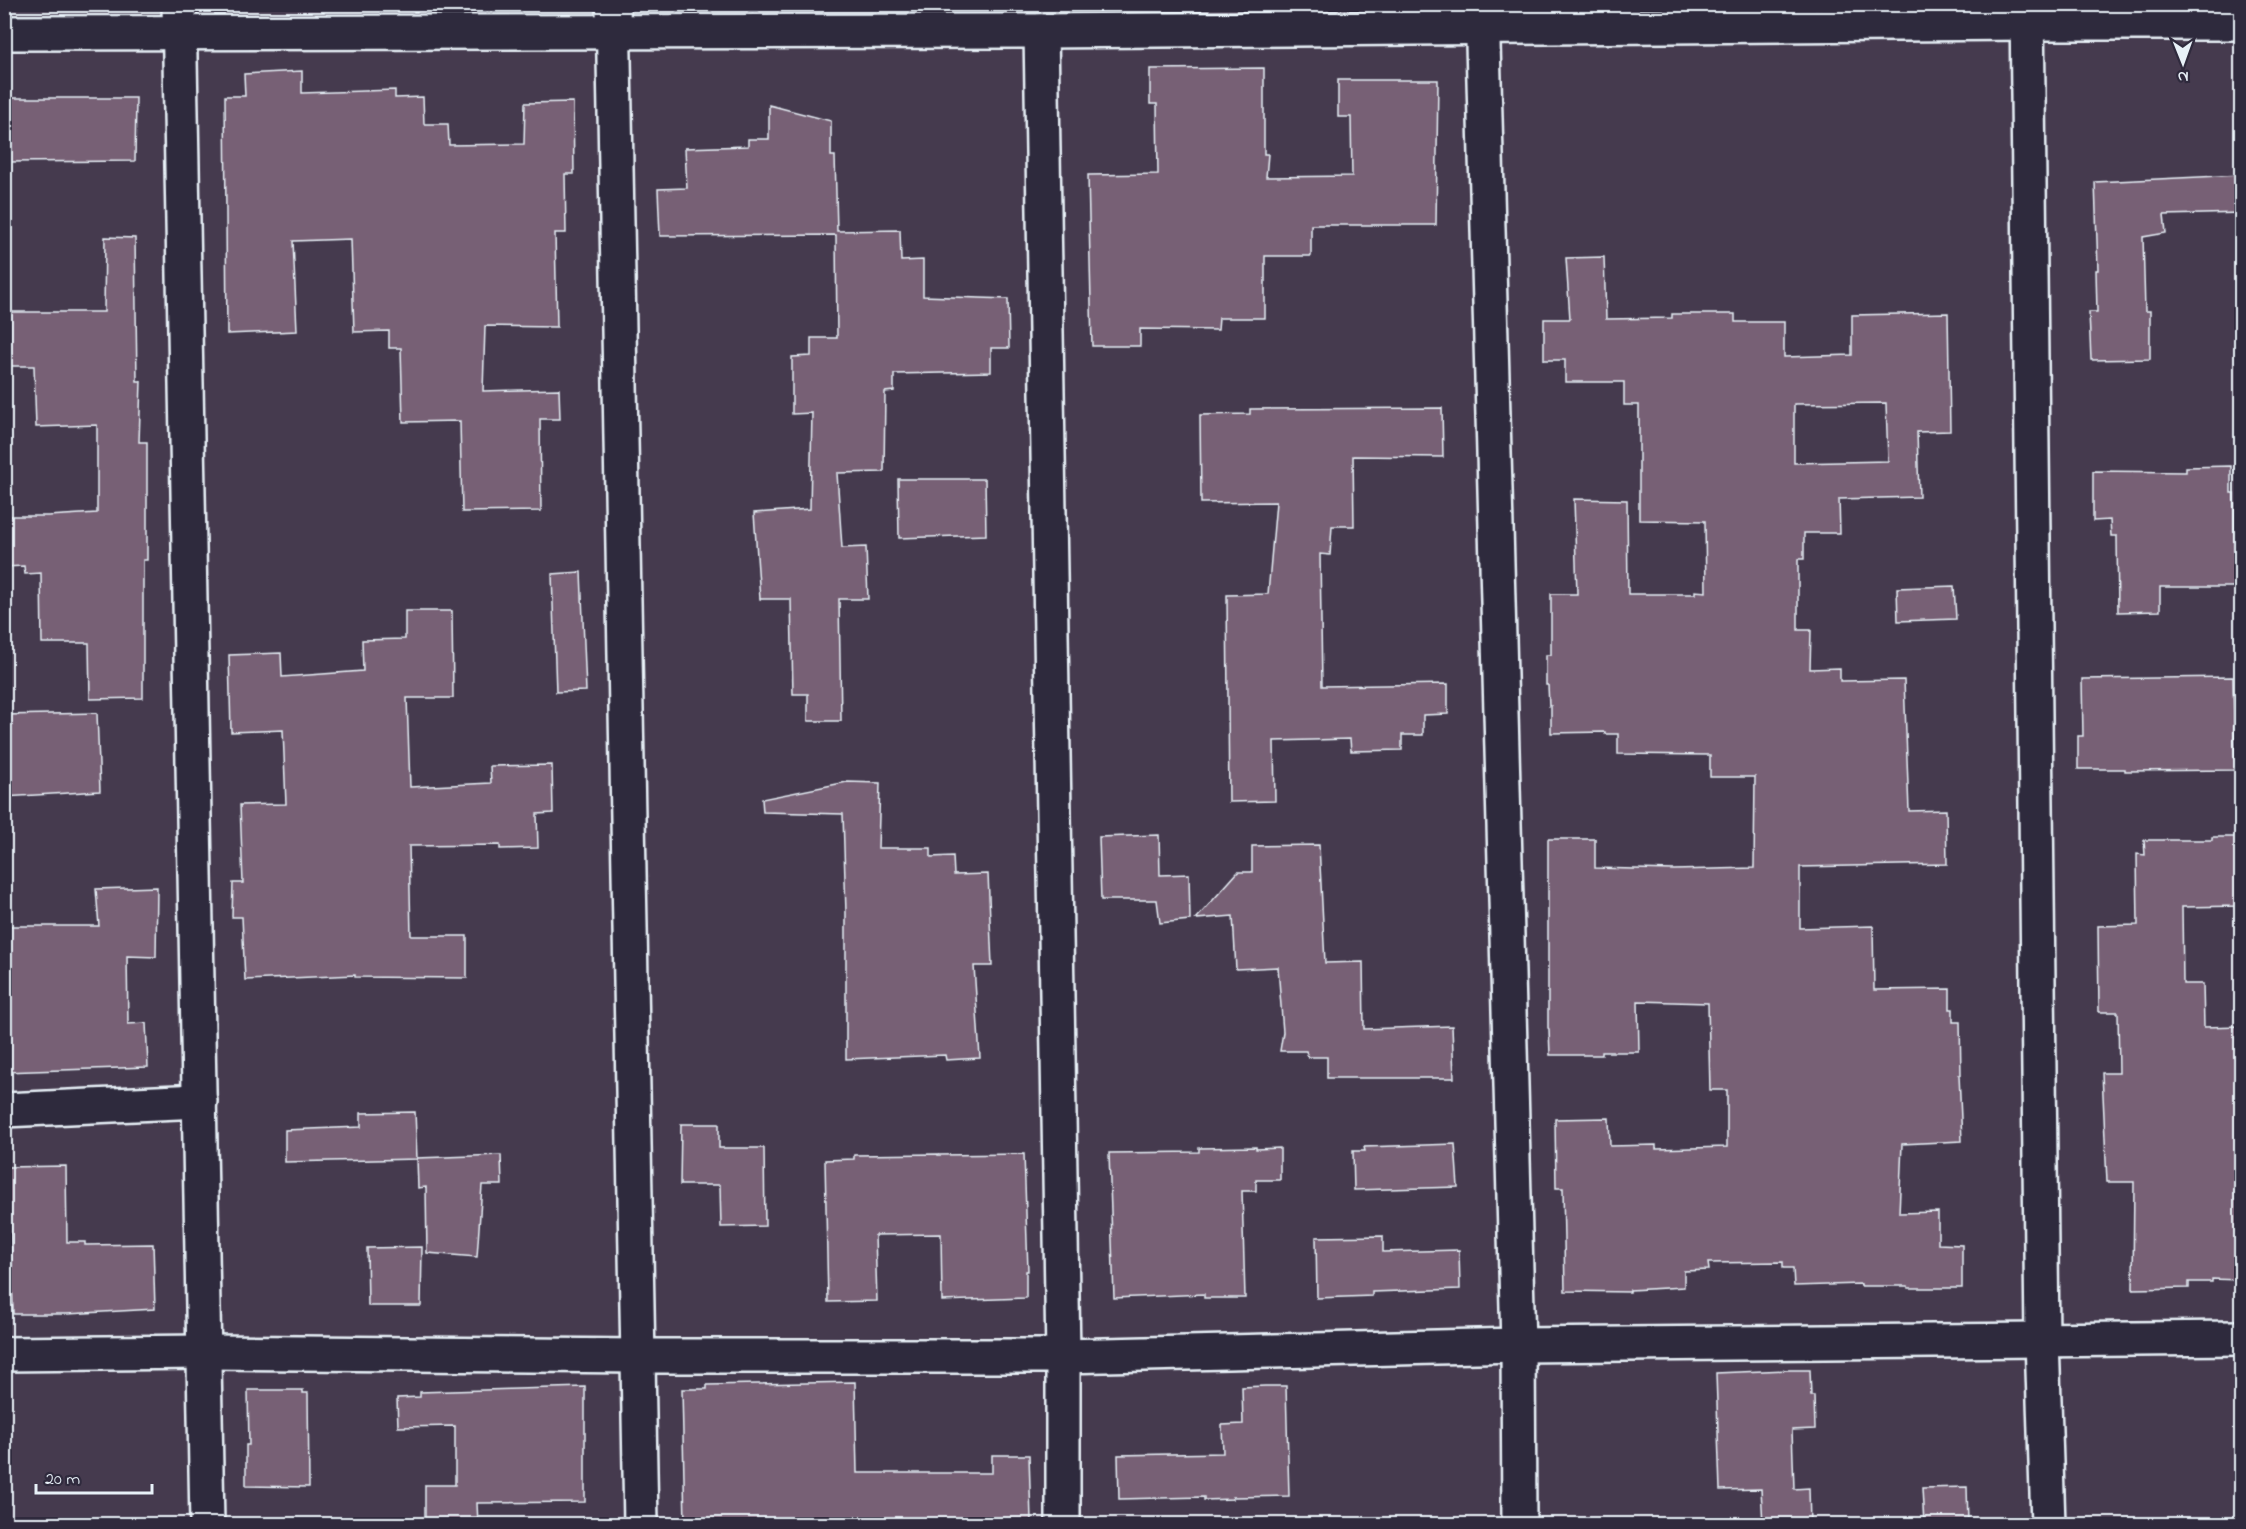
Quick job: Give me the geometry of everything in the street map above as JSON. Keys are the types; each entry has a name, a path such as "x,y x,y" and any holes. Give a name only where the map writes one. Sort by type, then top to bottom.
{"street":[{"path":"2027,14 2042,1339 2048,1524"},
{"path":"4,33 179,19 613,19 1041,31 1482,15 2027,14 2241,23"},
{"path":"1482,15 1518,1345 1519,1524"},
{"path":"179,19 207,1524"},
{"path":"613,19 641,1524"},
{"path":"1041,31 1064,1524"},
{"path":"4,1110 200,1101"},
{"path":"4,1354 205,1352 639,1356 1063,1356 1518,1345 2241,1338"}],"building":[{"path":"1264,68 1264,154 1268,154 1266,177 1352,176 1351,117 1338,117 1338,80 1438,80 1436,225 1311,225 1311,256 1265,256 1265,318 1219,318 1218,330 1140,329 1140,346 1092,346 1088,175 1158,174 1157,104 1150,104 1150,69"},
{"path":"302,71 302,93 395,90 395,98 423,97 424,124 448,124 449,145 524,144 525,103 573,102 574,174 565,174 566,233 555,233 557,327 485,326 483,391 559,389 560,419 540,419 541,511 462,512 460,421 403,422 401,348 389,348 389,331 354,332 351,239 293,241 297,331 227,334 225,96 245,96 244,74"},
{"path":"4,98 136,98 135,161 4,162"},
{"path":"769,105 831,121 831,156 835,156 837,231 900,230 901,261 923,260 923,296 1008,299 1009,348 991,348 991,372 894,374 894,391 885,392 884,472 837,473 842,548 866,547 868,599 839,599 841,721 808,721 808,694 793,694 791,599 760,599 754,513 810,509 812,413 792,414 792,357 811,356 811,338 837,338 836,235 660,236 658,189 687,188 685,148 748,146 748,139 769,139"},
{"path":"2241,175 2241,213 2164,215 2166,233 2143,237 2145,311 2150,311 2150,359 2091,360 2089,312 2097,312 2096,270 2098,270 2095,182"},
{"path":"105,237 135,238 137,381 141,381 139,442 147,442 147,560 143,560 143,698 90,699 89,643 42,643 41,573 25,574 24,566 4,567 4,516 97,513 97,425 36,427 34,366 10,366 10,312 104,312"},
{"path":"1604,257 1606,319 1672,318 1672,314 1735,314 1735,322 1784,322 1784,357 1852,355 1852,315 1948,313 1950,431 1917,432 1919,497 1839,499 1840,533 1804,533 1804,559 1798,559 1798,630 1811,630 1810,669 1840,668 1840,681 1904,680 1909,811 1946,810 1947,864 1800,867 1800,928 1873,926 1874,990 1950,989 1950,1009 1953,1009 1953,1022 1960,1022 1961,1075 1959,1075 1962,1141 1902,1144 1899,1213 1938,1212 1938,1244 1962,1245 1962,1288 1908,1288 1908,1286 1861,1286 1861,1284 1794,1286 1793,1268 1783,1268 1783,1262 1708,1263 1709,1270 1684,1271 1684,1287 1630,1290 1630,1292 1565,1291 1563,1188 1556,1188 1555,1119 1609,1118 1610,1146 1656,1145 1656,1149 1727,1147 1727,1090 1710,1090 1708,1003 1638,1001 1639,1052 1550,1055 1548,839 1595,839 1595,868 1674,870 1754,868 1755,777 1710,777 1710,755 1618,754 1618,734 1605,734 1605,732 1551,733 1551,706 1549,706 1548,685 1546,685 1546,655 1551,655 1551,594 1577,594 1574,499 1627,500 1628,594 1706,592 1705,521 1639,520 1639,405 1624,405 1624,382 1565,382 1565,360 1544,360 1544,319 1570,319 1566,258","holes":["1886,403 1888,461 1794,463 1794,404"]},
{"path":"1442,408 1443,457 1353,456 1354,526 1332,526 1330,555 1320,554 1322,686 1448,684 1448,714 1423,715 1423,735 1402,735 1402,750 1351,751 1350,739 1274,741 1275,801 1229,802 1227,595 1268,594 1276,502 1201,503 1200,415 1250,414 1250,409"},
{"path":"2231,466 2231,493 2234,493 2235,587 2160,587 2160,611 2118,612 2117,536 2111,536 2110,520 2093,521 2093,471 2186,472 2186,467"},
{"path":"898,479 985,479 986,535 899,538"},
{"path":"581,572 586,691 556,692 552,574"},
{"path":"1954,586 1956,619 1898,621 1897,588"},
{"path":"405,611 452,611 453,698 407,698 410,787 491,783 490,766 552,765 553,813 537,814 538,848 500,849 500,845 409,846 411,936 467,936 467,978 355,977 355,975 245,980 242,917 232,917 233,883 243,883 240,805 286,804 283,730 231,732 229,655 281,653 282,677 363,671 362,640 405,639"},
{"path":"2233,677 2235,770 2078,769 2078,736 2083,736 2082,679"},
{"path":"97,713 100,791 4,797 4,715"},
{"path":"847,782 880,783 878,848 931,848 931,857 953,856 954,875 988,874 992,966 974,966 980,1058 946,1060 945,1055 846,1059 843,814 763,812 762,799"},
{"path":"1159,835 1160,875 1189,874 1190,920 1160,923 1157,900 1101,900 1099,837"},
{"path":"2212,837 2241,837 2241,906 2182,907 2183,984 2203,984 2204,1027 2241,1026 2239,1280 2212,1279 2212,1282 2189,1282 2189,1288 2133,1289 2134,1182 2107,1182 2102,1073 2119,1073 2118,1012 2099,1012 2098,926 2138,925 2137,854 2145,855 2144,840 2212,840"},
{"path":"1319,845 1325,963 1363,962 1364,1029 1452,1026 1454,1078 1327,1078 1327,1057 1308,1057 1306,1051 1280,1051 1283,1032 1278,967 1236,969 1233,916 1196,919 1238,872 1252,872 1252,846"},
{"path":"157,887 156,957 127,956 128,1024 146,1023 148,1067 4,1072 4,926 99,926 96,889"},
{"path":"415,1112 417,1159 285,1162 285,1130 361,1127 361,1113"},
{"path":"681,1124 719,1124 719,1148 764,1148 765,1226 721,1227 720,1185 680,1185"},
{"path":"1455,1144 1458,1187 1354,1190 1353,1151 1365,1151 1364,1147"},
{"path":"1256,1147 1256,1149 1280,1148 1280,1180 1256,1180 1256,1191 1242,1191 1245,1298 1204,1298 1204,1294 1114,1298 1109,1153 1199,1152 1199,1148"},
{"path":"1024,1154 1028,1271 1026,1271 1026,1298 942,1301 941,1234 875,1235 877,1301 828,1302 825,1160 854,1159 854,1155"},
{"path":"501,1155 502,1185 482,1185 477,1257 427,1253 426,1187 418,1188 417,1158"},
{"path":"66,1166 67,1242 85,1242 85,1245 153,1244 155,1309 67,1314 13,1314 10,1213 5,1213 6,1167"},
{"path":"1383,1236 1383,1252 1459,1250 1460,1289 1372,1292 1372,1296 1317,1298 1316,1237"},
{"path":"422,1247 421,1306 368,1306 367,1248"},
{"path":"1810,1370 1811,1396 1814,1396 1815,1429 1792,1430 1794,1489 1809,1488 1810,1524 1763,1524 1761,1489 1720,1490 1716,1373"},
{"path":"855,1382 857,1473 992,1473 992,1455 1029,1455 1031,1521 1008,1521 1008,1524 685,1524 682,1389 707,1389 707,1385"},
{"path":"1286,1386 1289,1496 1204,1500 1204,1497 1119,1499 1118,1455 1223,1453 1222,1425 1243,1424 1242,1387"},
{"path":"585,1387 585,1502 477,1503 478,1524 425,1524 425,1485 455,1485 455,1426 398,1427 397,1398 420,1397 420,1392"},
{"path":"248,1390 303,1390 303,1393 308,1393 309,1487 246,1486 246,1445 249,1445"},
{"path":"1967,1487 1968,1523 1924,1524 1922,1488"}]}
